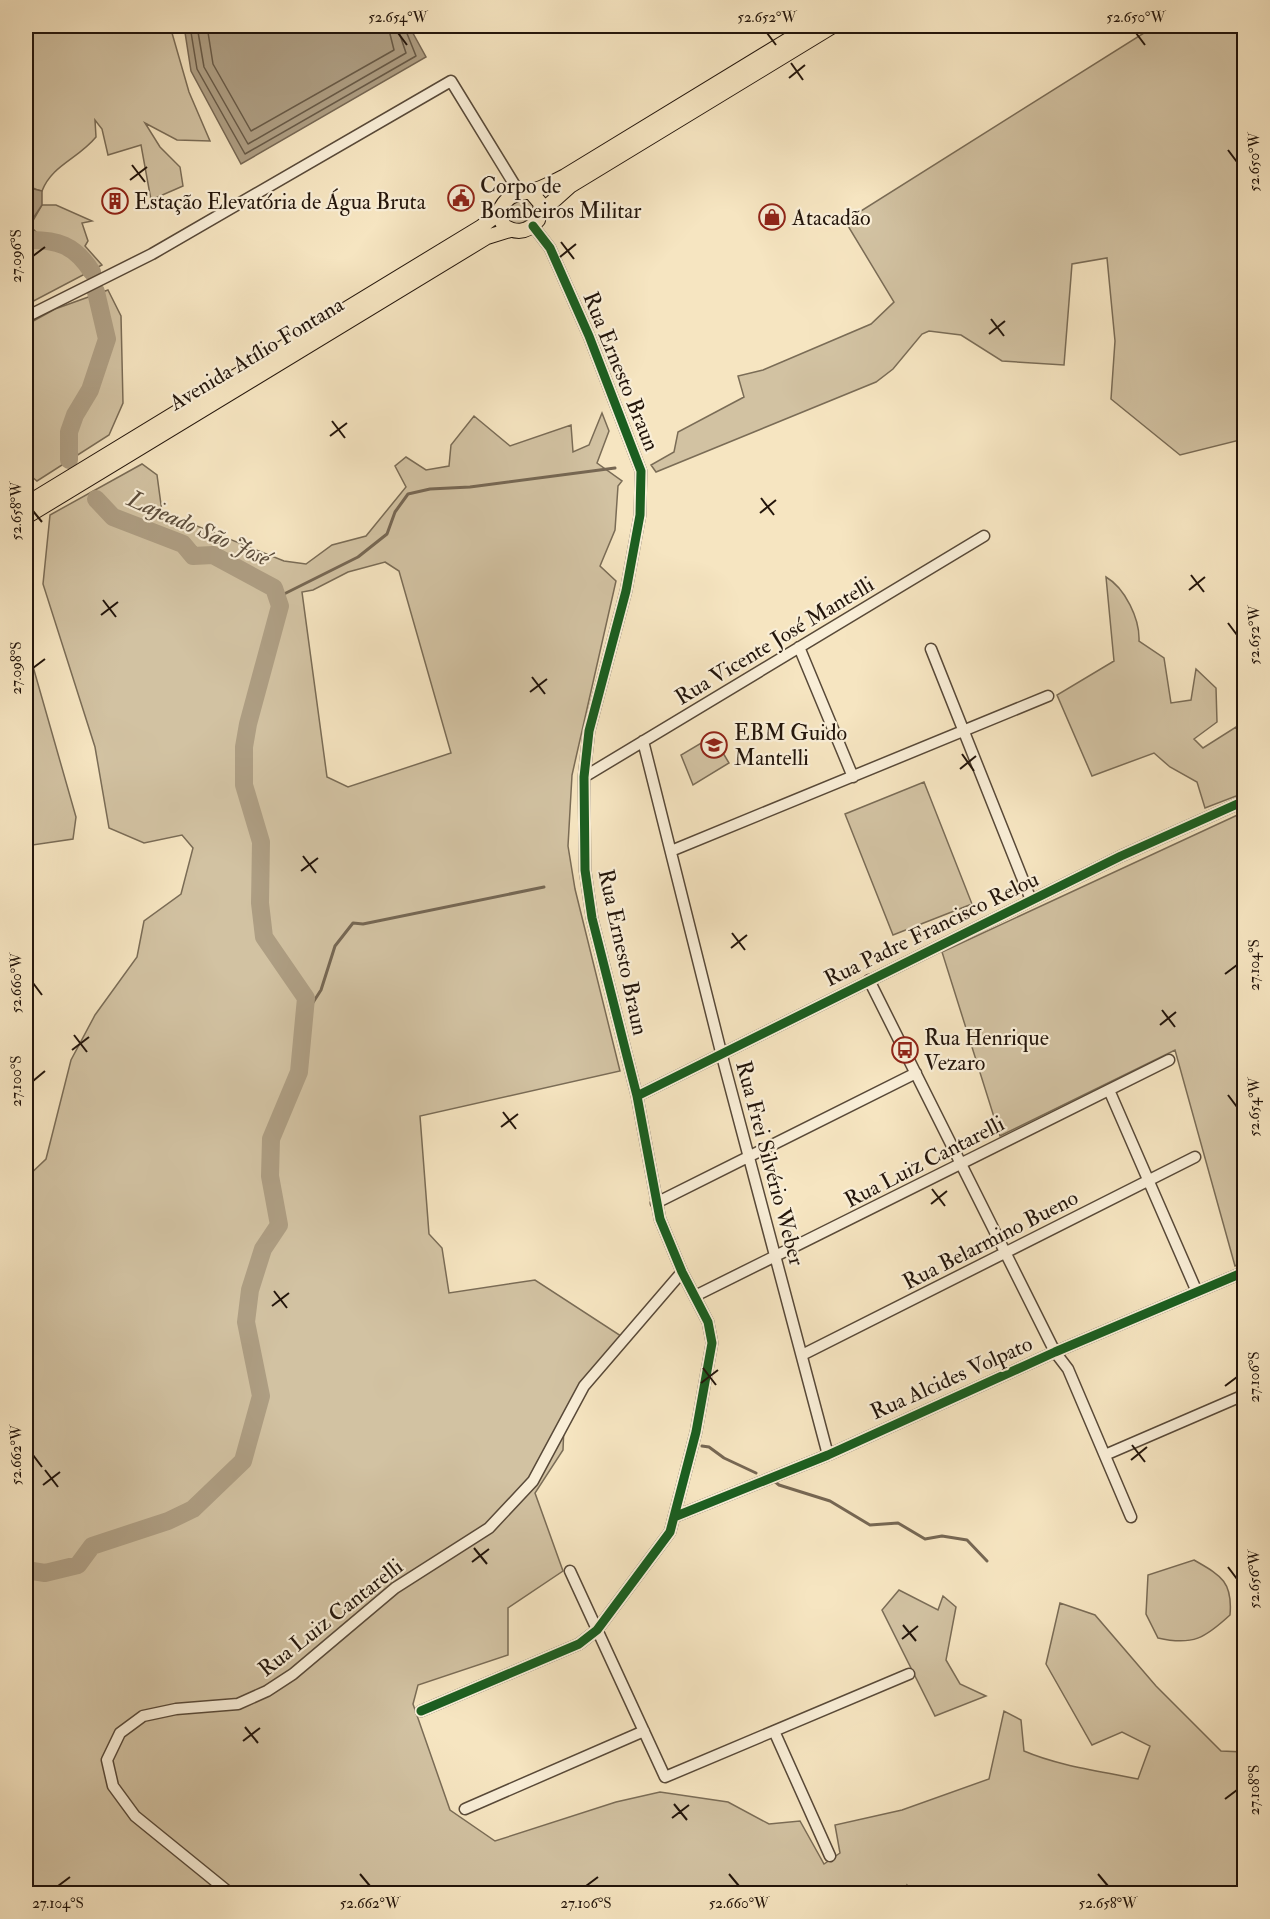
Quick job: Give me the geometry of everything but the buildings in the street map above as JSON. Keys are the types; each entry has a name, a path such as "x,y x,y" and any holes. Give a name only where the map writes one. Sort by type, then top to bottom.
{"main road":[{"path":"811,26 565,176 507,198 498,214 500,221 510,230 526,230 534,226 541,212 570,186 833,26"},
{"path":"525,192 541,204 541,212"},
{"name":"Avenida Atílio Fontana","path":"26,504 481,227 498,214"},
{"name":"Avenida Atílio Fontana","path":"26,517 487,237 510,230"}],"street":[{"path":"26,317 152,254 451,81 525,192"},
{"name":"Rua Ernesto Braun","path":"421,1711 579,1644 597,1630 670,1532 696,1432 711,1353 708,1322 682,1272 656,1203 637,1096 592,918 584,859 584,777 590,731 626,591 640,515 642,481 639,462 589,336 550,248 534,226"},
{"name":"Rua Vicente José Mantelli","path":"584,777 984,536"},
{"path":"800,647 853,777"},
{"path":"932,649 1031,900"},
{"path":"671,851 1048,696"},
{"name":"Rua Frei Silvério Weber","path":"643,741 722,1056 828,1455"},
{"name":"Rua Padre Francisco Relou","path":"637,1096 722,1056 869,980 1120,856 1245,801"},
{"path":"869,980 1055,1352 1068,1369 1131,1517"},
{"name":"Rua Luiz Cantarelli","path":"695,1296 1169,1060"},
{"path":"656,1203 916,1073"},
{"path":"1109,1090 1197,1292"},
{"name":"Rua Belarmino Bueno","path":"802,1355 1195,1157"},
{"name":"Rua Luiz Cantarelli","path":"231,1893 135,1816 113,1786 106,1760 120,1734 143,1716 176,1709 238,1704 267,1691 294,1674 394,1588 489,1528 533,1481 584,1386 682,1272"},
{"name":"Rua Alcides Volpato","path":"674,1517 828,1455 1055,1352 1245,1272"},
{"path":"1105,1455 1245,1395"},
{"path":"570,1571 665,1777 909,1674"},
{"path":"465,1809 644,1731"},
{"path":"774,1731 830,1856"}],"shaded area":[{"path":"26,26 170,26 189,92 210,141 177,140 145,123 160,147 180,167 183,186 151,200 141,145 108,155 102,129 95,120 96,137 89,145 59,168 46,182 42,191 30,186 25,177 26,152 32,148 26,133"},
{"path":"1155,26 1244,26 1244,439 1180,455 1111,399 1115,341 1107,258 1072,264 1064,365 1002,361 961,335 929,331 922,334 893,369 876,382 656,472 651,465 674,452 678,432 744,397 738,376 763,370 871,324 894,302 845,221"},
{"path":"527,198 534,206 530,217 520,225 508,223 504,212 514,201"},
{"path":"42,205 56,205 92,221 82,223 88,241 85,246 102,265 26,305 25,257 32,240 38,234 30,226"},
{"path":"108,290 121,316 123,403 109,435 37,481 26,472 26,325 55,309"},
{"path":"602,413 609,431 597,463 622,481 618,486 615,530 600,566 616,581 572,775 568,846 575,889 620,1071 420,1116 429,1234 442,1248 449,1293 535,1280 621,1336 564,1426 563,1450 535,1493 563,1571 508,1608 508,1655 418,1685 413,1704 450,1810 495,1841 616,1802 660,1792 728,1802 769,1824 800,1821 824,1864 840,1853 835,1825 902,1810 989,1779 1004,1711 1021,1720 1024,1751 1065,1764 1138,1779 1150,1746 1122,1732 1092,1745 1046,1664 1060,1603 1095,1615 1156,1686 1221,1751 1244,1752 1244,1893 915,1894 907,1885 905,1894 26,1894 26,1178 46,1159 71,1060 95,1015 137,957 144,921 181,894 193,848 182,835 144,843 109,828 95,747 43,584 50,515 142,464 157,475 162,512 284,561 306,564 332,545 366,536 406,487 395,466 406,457 426,470 449,466 451,445 474,416 510,446 571,425 573,452 589,445","holes":["385,562 399,571 451,753 348,787 327,777 302,592 313,590 348,572"]},
{"path":"1106,577 1125,596 1130,605 1137,623 1139,641 1164,658 1171,703 1191,700 1196,669 1216,688 1217,722 1194,739 1203,748 1236,727 1245,750 1244,793 1205,808 1197,782 1170,767 1154,753 1092,776 1057,695 1114,661"},
{"path":"26,642 76,817 73,839 26,846"},
{"path":"713,736 729,763 693,785 681,755"},
{"path":"924,782 972,904 893,935 845,814"},
{"path":"1244,812 1244,1262 1235,1266 1175,1050 1000,1136 942,952"},
{"path":"1194,1560 1223,1580 1229,1594 1230,1615 1198,1638 1180,1641 1158,1638 1146,1614 1148,1575"},
{"path":"899,1590 938,1610 943,1596 956,1607 946,1660 960,1684 986,1696 935,1716 882,1610"}],"water":[{"path":"184,26 409,26 426,57 241,164 191,71"},
{"path":"26,183 30,188 42,191 42,205 26,229"}],"waterway":[{"name":"Lajeado São José","path":"26,240 47,241 64,246 79,255 92,272"},
{"name":"Lajeado São José","path":"69,460 69,432 75,415 90,390 107,339 96,292"},
{"path":"278,597 358,557 387,534 395,512 408,494 430,489 470,487 615,468"},
{"name":"Lajeado São José","path":"26,1570 45,1573 78,1565 92,1546 168,1521 193,1509 243,1461 261,1396 246,1322 250,1290 263,1249 279,1225 270,1176 271,1139 299,1072 306,998 264,937 260,903 261,842 244,785 244,747 248,724 280,606 274,588 213,555 193,556 183,544 113,517 96,499"},
{"path":"305,1015 321,990 335,946 353,923 363,924 544,887"},
{"path":"702,1446 709,1447 724,1458 756,1473"},
{"path":"773,1480 779,1485 830,1501 870,1525 898,1523 925,1539 942,1536 967,1540 987,1561"}],"cycle path":[{"path":"421,1711 579,1644 597,1630 670,1532 696,1432 712,1343 708,1322 682,1272 660,1219 637,1096 592,918 585,870 584,777 589,731 626,591 640,515 641,471 589,336 550,248 533,226"},
{"path":"637,1096 1121,856 1244,801"},
{"path":"674,1517 828,1455 1055,1352 1244,1272"}],"place":[{"name":"Corpo de Bombeiros Militar","path":"461,198"},
{"name":"Estação Elevatória de Água Bruta","path":"115,201"},
{"name":"Atacadão","path":"772,217"},
{"name":"EBM Guido Mantelli","path":"714,745"},
{"name":"Rua Henrique Vezaro","path":"905,1050"}]}
